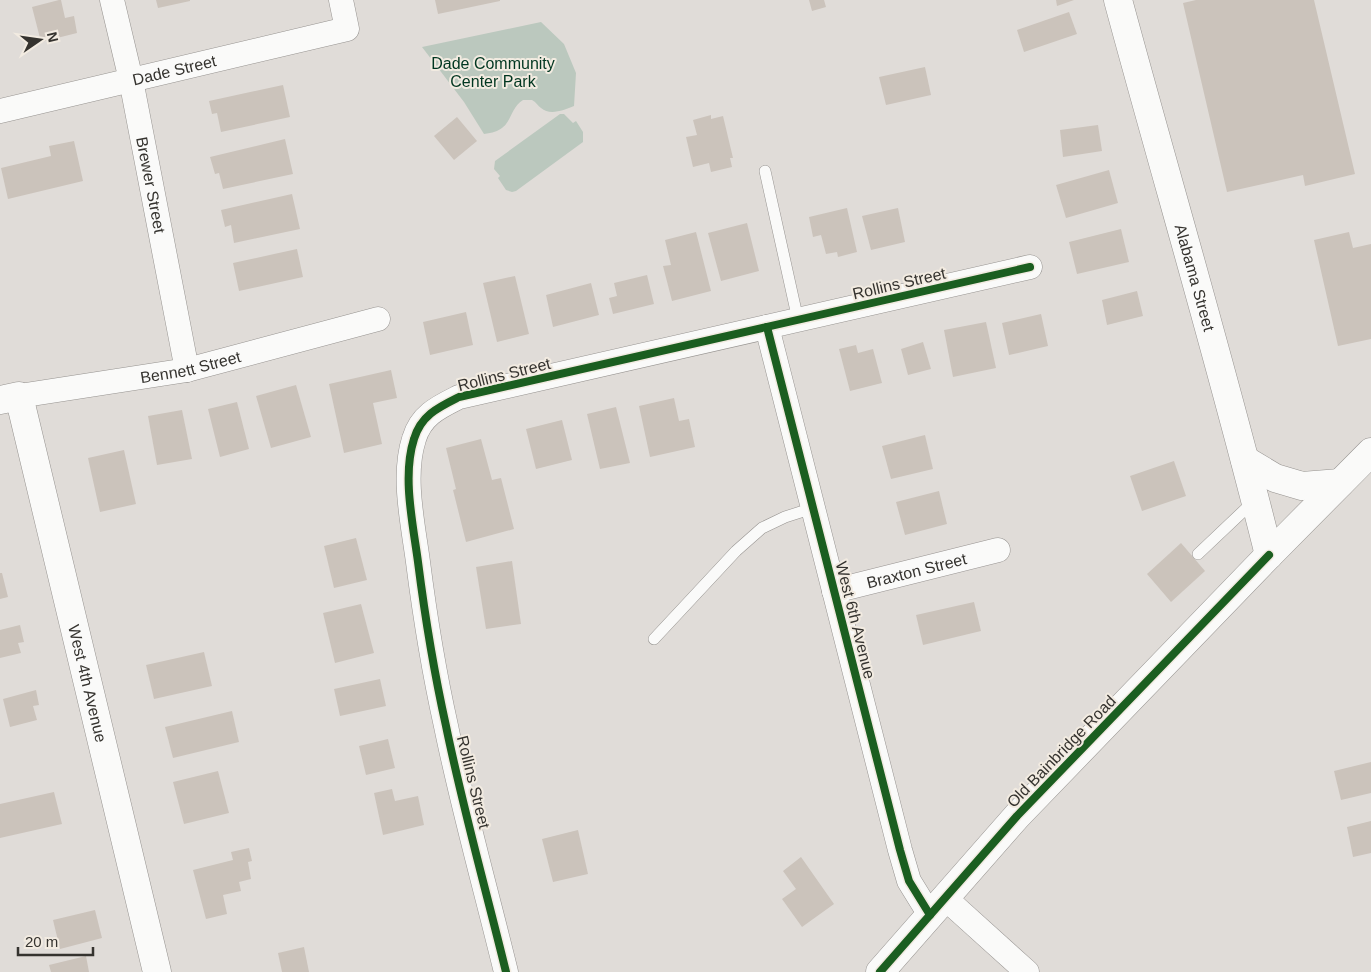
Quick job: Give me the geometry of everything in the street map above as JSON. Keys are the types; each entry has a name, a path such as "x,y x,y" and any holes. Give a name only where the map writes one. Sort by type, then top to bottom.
{"street":[{"name":"Brewer Street","path":"112,0 131,80 187,370"},
{"name":"Dade Street","path":"0,111 347,29 341,0"},
{"name":"Alabama Street","path":"1118,0 1165,176 1256,500 1269,555"},
{"name":"Rollins Street","path":"506,972 446,727 426,622 409,495 410,456 414,438 422,420 433,410 459,397 1030,267"},
{"name":"Bennett Street","path":"10,398 187,370 378,319"},
{"name":"West 6th Avenue","path":"767,327 909,881 938,907 1026,972"},
{"name":"West 4th Avenue","path":"10,398 157,972"},
{"path":"1245,460 1275,478 1302,486 1340,482"},
{"name":"Old Bainbridge Road","path":"880,972 1017,816 1340,482 1370,461"},
{"name":"Braxton Street","path":"834,591 998,550"}],"lane":[{"path":"765,170 798,320"},
{"path":"1198,554 1256,500"},
{"path":"654,638 736,551 762,528 785,516 813,508"}],"green space":[{"name":"Dade Community Center Park","path":"541,22 564,44 576,73 574,106 557,112 549,112 532,100 523,100 518,104 509,120 501,129 484,134 464,102 422,47"},
{"path":"560,114 564,114 573,123 576,121 583,132 583,142 516,191 506,190 498,178 500,176 494,169 495,161"}],"building":[{"path":"61,0 65,18 74,16 77,33 41,42 32,7"},
{"path":"156,0 190,0 190,1 158,8"},
{"path":"435,0 500,0 500,1 438,14"},
{"path":"809,0 824,0 826,7 812,11"},
{"path":"1056,0 1074,0 1057,6"},
{"path":"1196,0 1314,0 1355,174 1305,186 1303,175 1227,192 1183,3"},
{"path":"1069,12 1077,34 1024,52 1017,30"},
{"path":"925,67 931,95 886,105 879,77"},
{"path":"283,85 290,117 221,132 217,113 212,114 209,101"},
{"path":"711,115 711,119 723,116 733,158 730,158 732,167 711,172 709,163 693,167 686,137 697,135 693,120"},
{"path":"457,117 477,141 454,160 434,136"},
{"path":"1098,125 1102,151 1063,157 1060,130"},
{"path":"285,139 293,174 223,189 219,173 215,174 210,157"},
{"path":"74,141 83,181 8,199 1,168 51,156 49,146"},
{"path":"1109,170 1118,203 1066,218 1056,185"},
{"path":"292,194 300,229 234,243 231,225 225,227 221,210"},
{"path":"847,208 857,252 838,257 837,252 826,254 821,235 813,237 809,217"},
{"path":"898,208 905,242 871,250 862,216"},
{"path":"747,223 759,271 721,281 708,233"},
{"path":"1121,229 1129,262 1077,274 1069,242"},
{"path":"696,232 711,291 672,301 663,266 671,265 665,240"},
{"path":"1349,232 1353,248 1371,244 1371,339 1338,346 1314,240"},
{"path":"297,249 303,277 239,291 233,263"},
{"path":"647,275 654,304 613,314 609,298 617,296 614,283"},
{"path":"515,276 529,334 497,342 483,283"},
{"path":"591,283 599,315 553,327 546,295"},
{"path":"1137,291 1143,316 1107,325 1102,300"},
{"path":"466,312 473,345 430,355 423,322"},
{"path":"1041,314 1048,346 1009,355 1002,323"},
{"path":"986,322 996,368 953,377 944,330"},
{"path":"923,342 931,369 908,375 901,349"},
{"path":"856,345 858,353 873,349 882,383 850,391 839,349"},
{"path":"391,370 397,398 373,403 382,444 344,453 329,384"},
{"path":"296,385 311,437 271,448 256,396"},
{"path":"674,398 679,421 689,419 695,447 650,457 639,406"},
{"path":"237,402 249,449 220,457 208,409"},
{"path":"616,407 630,463 600,469 587,414"},
{"path":"182,410 192,459 157,465 148,416"},
{"path":"562,420 572,460 536,469 526,429"},
{"path":"925,435 933,469 891,479 882,446"},
{"path":"481,439 492,480 501,478 514,529 466,542 453,490 456,489 446,448"},
{"path":"124,450 136,504 100,512 88,458"},
{"path":"1174,461 1186,496 1142,511 1130,476"},
{"path":"939,491 947,524 905,535 896,502"},
{"path":"356,538 367,580 334,588 324,546"},
{"path":"1181,543 1205,571 1171,602 1147,574"},
{"path":"512,561 521,624 486,629 476,567"},
{"path":"0,573 2,573 8,597 0,599"},
{"path":"974,602 981,631 923,645 916,615"},
{"path":"361,604 374,653 335,663 323,613"},
{"path":"20,625 24,642 18,643 21,653 0,658 0,630"},
{"path":"204,652 212,686 154,699 146,665"},
{"path":"380,679 386,706 340,716 334,689"},
{"path":"36,690 39,705 33,706 37,720 10,727 3,699"},
{"path":"232,711 239,742 173,758 165,727"},
{"path":"388,739 395,768 366,775 359,746"},
{"path":"1371,762 1371,793 1341,800 1334,771"},
{"path":"218,771 229,813 184,824 173,782"},
{"path":"392,789 395,801 418,796 424,825 383,835 374,793"},
{"path":"54,792 62,824 0,838 0,804"},
{"path":"1371,821 1371,853 1353,857 1347,827"},
{"path":"578,830 588,874 553,882 542,839"},
{"path":"249,848 252,861 248,862 251,879 239,882 241,891 223,895 227,914 206,919 193,870 233,860 231,852"},
{"path":"801,857 834,904 802,927 782,899 796,889 783,871"},
{"path":"95,910 102,938 60,949 53,920"},
{"path":"304,947 309,972 282,972 278,953"},
{"path":"86,956 89,972 51,972 49,965"}],"cycle path":[{"path":"506,972 467,819 427,624 411,516 409,484 411,453 414,439 421,424 438,408 459,397 1030,267"},
{"path":"767,327 900,850 909,881 930,915"},
{"path":"880,972 1017,816 1269,555"}]}
